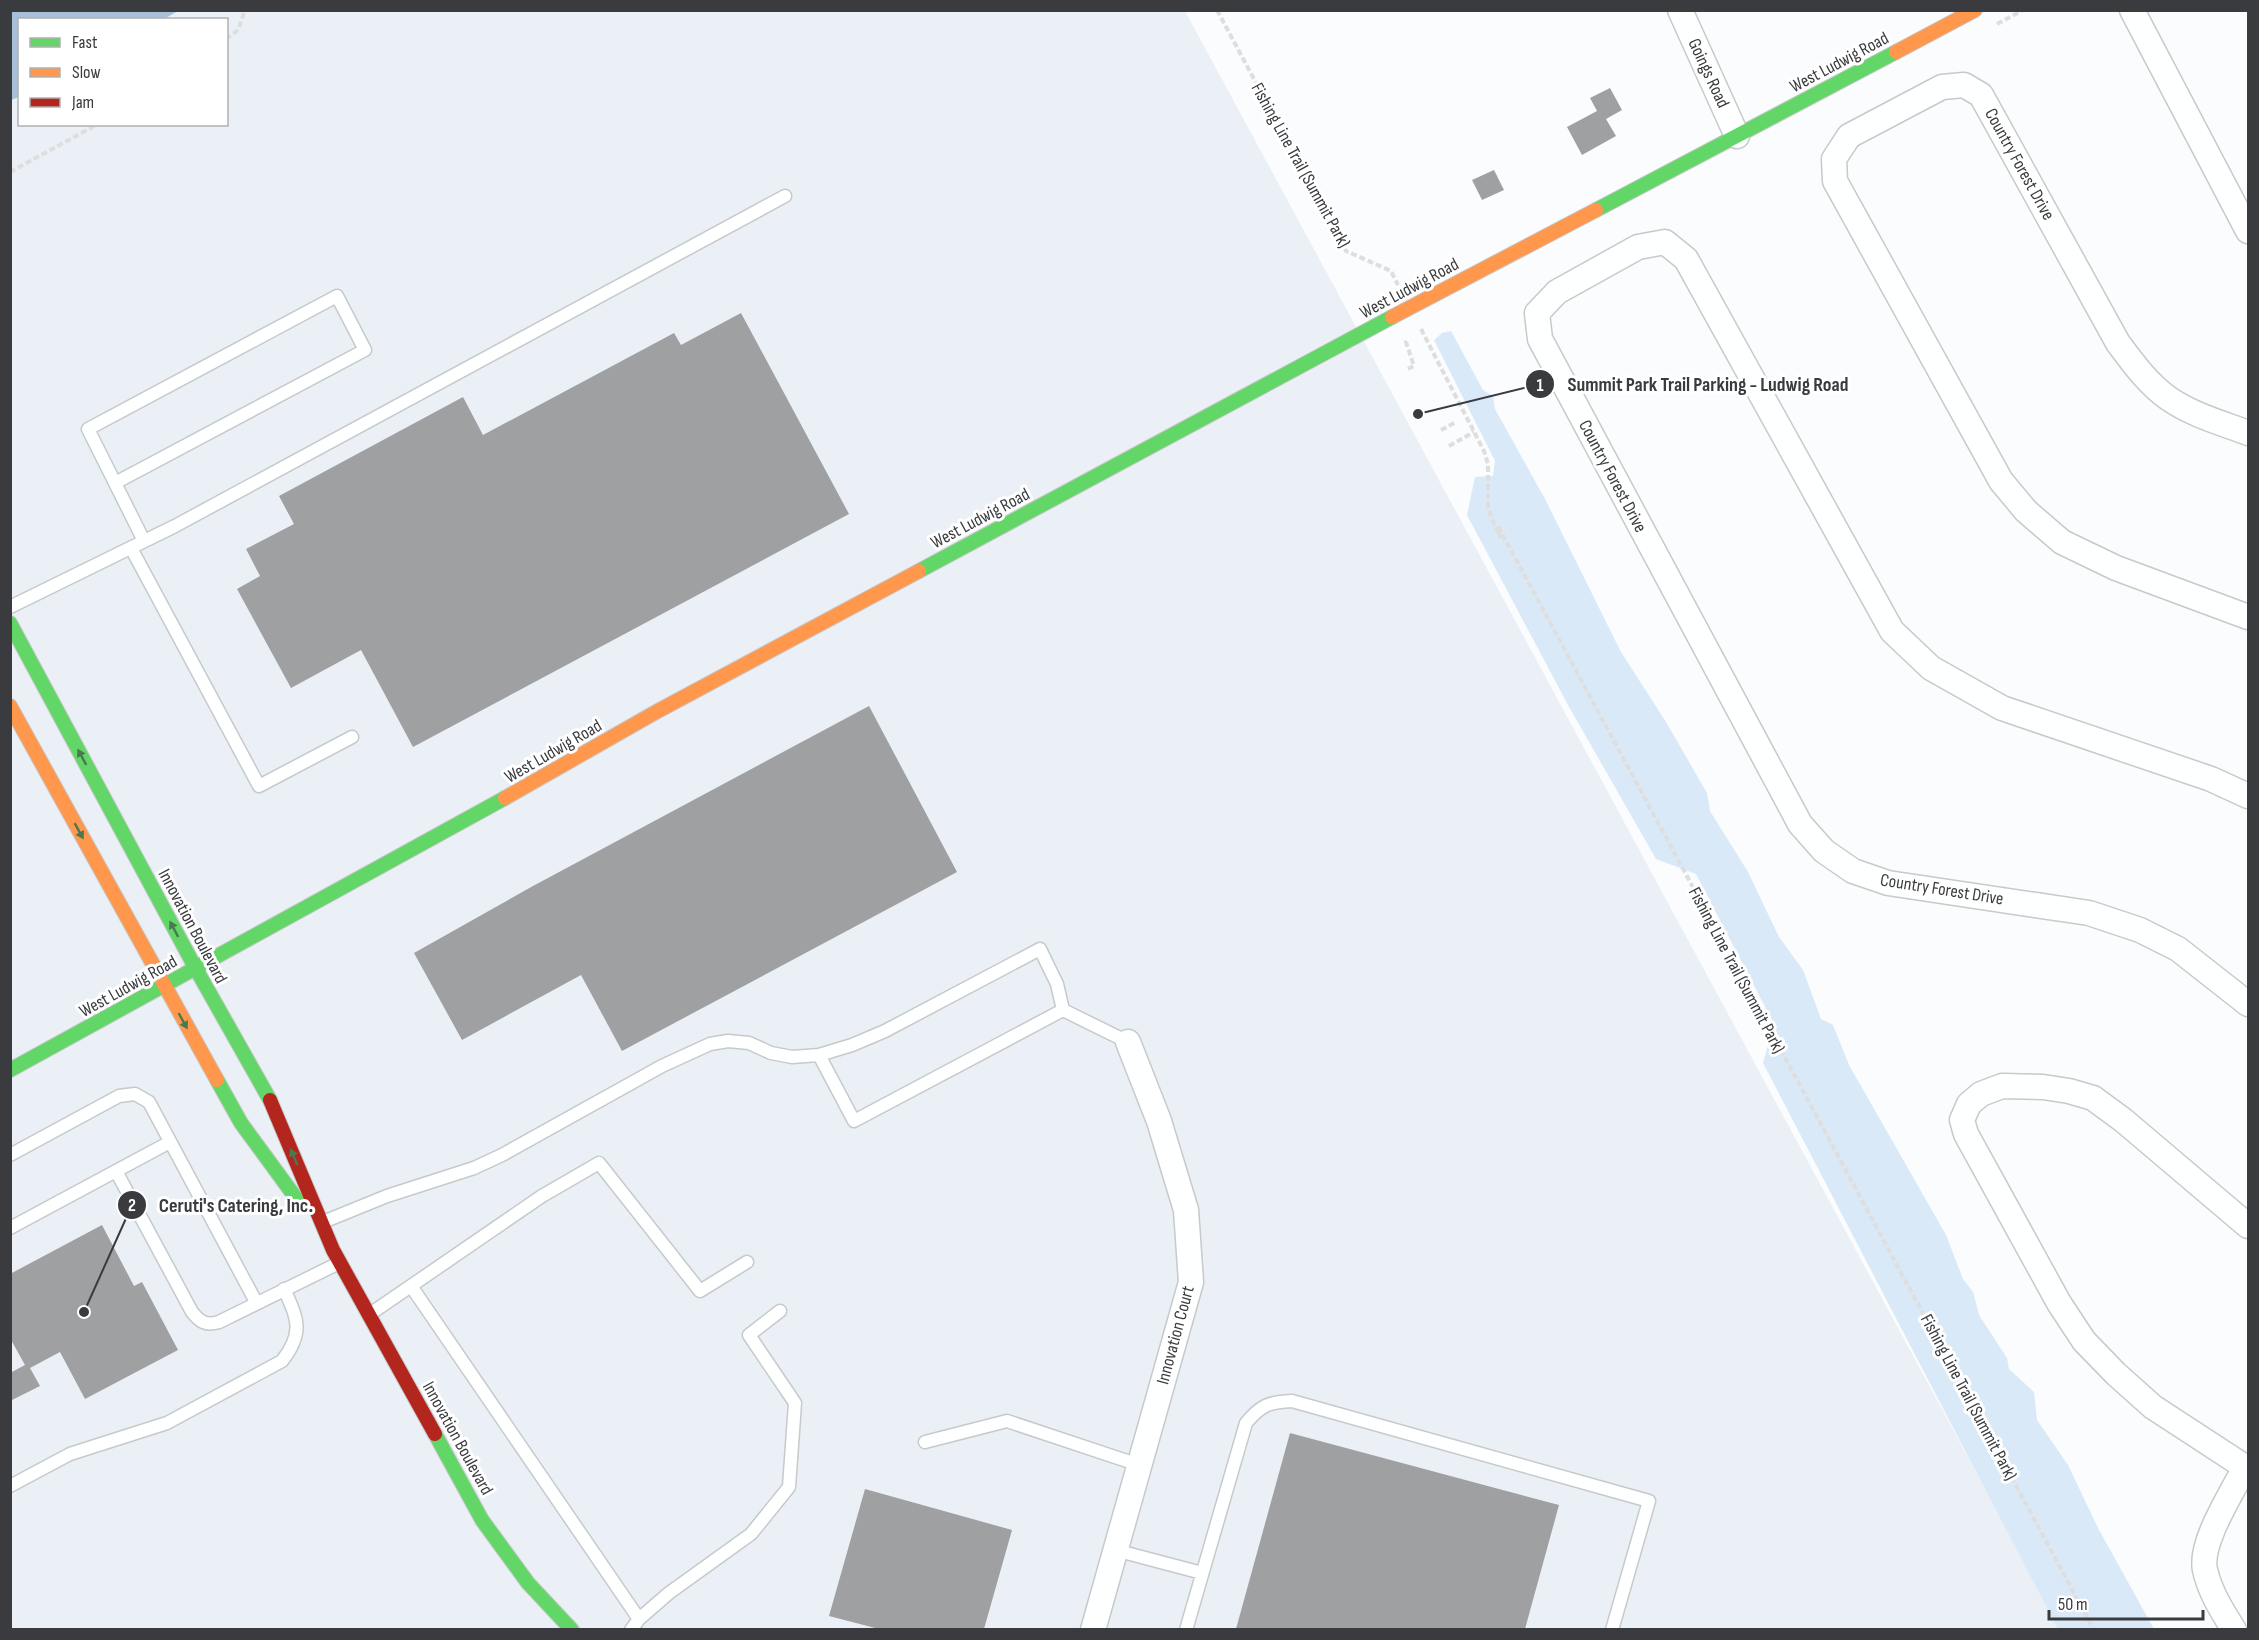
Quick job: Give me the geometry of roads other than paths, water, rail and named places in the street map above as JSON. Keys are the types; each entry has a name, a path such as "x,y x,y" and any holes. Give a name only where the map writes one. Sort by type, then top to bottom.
{"main road":[{"name":"West Ludwig Road","path":"10,1071 457,826 656,712 1370,329 1975,10"},
{"name":"Innovation Boulevard","path":"10,623 196,969 273,1106 333,1250 482,1520 528,1583 572,1629"},
{"name":"Innovation Boulevard","path":"10,706 241,1123 333,1250"}],"street":[{"name":"Goings Road","path":"1680,10 1737,136"},
{"path":"2132,10 2248,231"},
{"name":"Country Forest Drive","path":"2248,433 2187,409 2167,397 2142,374 2118,343 1981,95 1964,86 1942,87 1849,136 1834,159 1835,180 2001,481 2019,504 2062,542 2116,568 2248,617"},
{"name":"Country Forest Drive","path":"2248,796 2211,779 2002,708 1931,668 1892,631 1686,259 1665,242 1638,247 1557,291 1537,313 1540,339 1800,825 1824,851 1853,871 1888,883 2089,913 2140,930 2178,949 2248,1004"},
{"name":"Innovation Court","path":"1093,1629 1191,1282 1186,1210 1159,1122 1128,1042"},
{"path":"2234,1629 2210,1584 2205,1568 2205,1545 2247,1468 2153,1407 2084,1341 2054,1293 1966,1134 1962,1120 1969,1104 1981,1094 2002,1086 2043,1087 2093,1098 2123,1120 2248,1226"}],"lane":[{"path":"10,607 131,548 785,196"},
{"path":"115,483 365,350 337,296 88,429 115,483 144,541"},
{"path":"131,548 259,786 352,737"},
{"path":"322,1223 387,1196 474,1168 502,1155 662,1066 710,1044 728,1041 750,1043 771,1053 792,1057 819,1055 852,1045 885,1031 1040,949 1057,984 1063,1010"},
{"path":"819,1055 854,1121 1063,1010"},
{"path":"1063,1010 1128,1042"},
{"path":"10,1155 118,1096 135,1094 149,1102 256,1302"},
{"path":"10,1228 170,1142"},
{"path":"369,1314 543,1196 599,1163 700,1291 747,1262"},
{"path":"116,1172 199,1321 209,1325 219,1322 340,1263"},
{"path":"411,1286 635,1624 669,1593 751,1534 789,1487 795,1403 749,1335 780,1311"},
{"path":"10,1486 70,1454 167,1424 282,1361 293,1347 298,1330 295,1314 284,1289"},
{"path":"1186,1629 1246,1423 1258,1409 1274,1402 1292,1401 1649,1501 1612,1629"},
{"path":"925,1442 1007,1421 1139,1465"},
{"path":"1115,1550 1202,1573"}],"place":[{"name":"Summit Park Trail Parking - Ludwig Road","path":"1418,414"},
{"name":"Ceruti's Catering, Inc.","path":"84,1312"}]}
